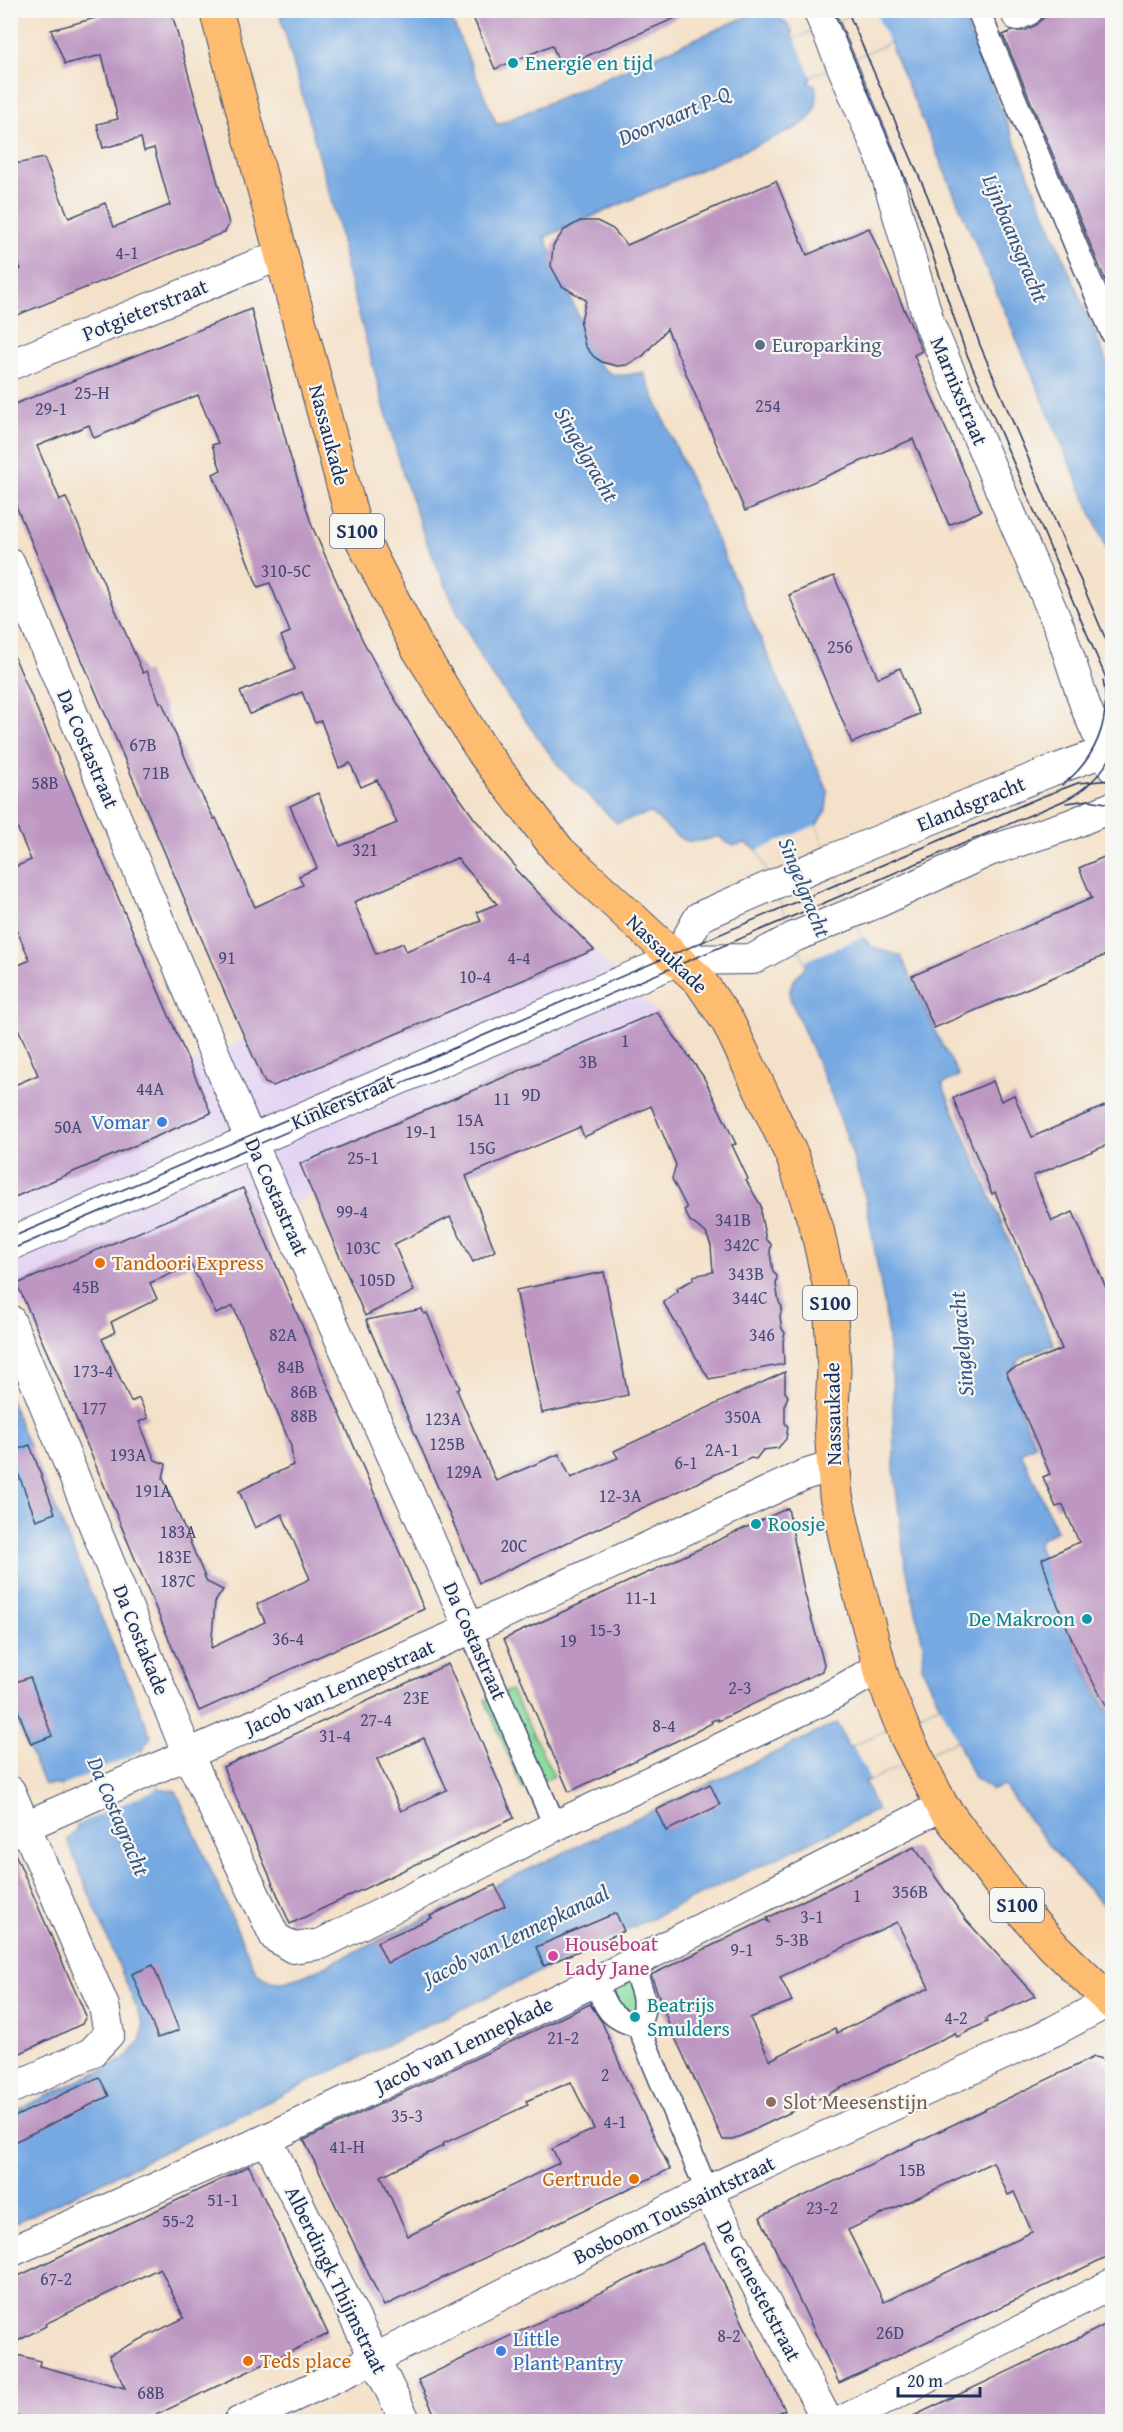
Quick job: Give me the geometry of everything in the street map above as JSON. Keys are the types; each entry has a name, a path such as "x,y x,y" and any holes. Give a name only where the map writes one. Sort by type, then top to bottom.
{"main road":[{"name":"Nassaukade","path":"216,10 352,522 417,647 483,752 559,851 700,981 728,1022 776,1119 805,1190 817,1229 829,1283 834,1369 831,1429 836,1497 846,1545 881,1674 906,1736 939,1800 1012,1900 1054,1947 1112,2001"}],"street":[{"path":"1022,13 982,20 1113,333"},
{"name":"Marnixstraat","path":"821,18 882,160 930,324 1060,629 1086,708 1110,756"},
{"name":"Potgieterstraat","path":"10,365 280,255"},
{"name":"Da Costastraat","path":"10,563 251,1141 470,1629 555,1826"},
{"name":"Elandsgracht","path":"675,960 699,917 772,884 1051,771 1110,756"},
{"name":"Kinkerstraat","path":"10,1244 675,960 753,959 794,937 989,851 1072,824 1113,807"},
{"name":"Da Costakade","path":"10,1320 188,1755 275,1937 293,1948 321,1944 555,1826"},
{"name":"Jacob van Lennepstraat","path":"18,1830 470,1629 804,1475 833,1466"},
{"path":"555,1826 881,1674"},
{"path":"10,1791 18,1830 104,2006 109,2034 91,2053 10,2089"},
{"name":"Jacob van Lennepkade","path":"10,2252 267,2139 631,1964 939,1800"},
{"path":"596,1981 609,2012 621,2021 638,2026 644,2013 643,1996 631,1964"},
{"name":"Bosboom Toussaintstraat","path":"239,2421 374,2359 707,2191 1054,2031 1112,2001"},
{"name":"De Genestetstraat","path":"638,2026 707,2191 828,2421"},
{"name":"Alberdingk Thijmstraat","path":"267,2139 406,2421"},
{"path":"840,2421 1113,2284"}],"shaded area":[{"path":"563,919 659,1015 671,1032 622,1053 572,1107 580,1127 478,1171 312,1193 260,1227 150,1282 157,1299 135,1310 127,1292 36,1329 26,1305 11,1312 10,1087 171,1018 190,1063 296,1018 387,950 403,943 415,973 445,961 436,939 450,933 456,946"}],"green space":[{"path":"511,1690 554,1776 523,1789 485,1700"},
{"path":"630,1968 642,2002 630,2020 599,1984"}],"water":[{"path":"279,11 448,11 497,125 757,12 769,13 783,20 795,39 861,11 968,11 962,15 1112,374 1112,561 892,49 892,44 889,43 811,76 809,83 815,85 816,104 812,114 798,127 545,237 599,365 609,373 619,375 643,372 828,792 826,810 816,826 862,937 873,947 901,956 937,1035 959,1076 942,1084 1054,1345 1035,1351 1019,1361 1013,1379 1022,1415 1035,1445 1021,1452 1057,1531 1041,1539 1038,1545 1079,1656 1112,1718 1112,1913 1082,1884 1004,1786 992,1790 974,1778 957,1740 865,1782 877,1810 11,2225 11,2113 125,2059 138,2043 142,2035 143,2024 67,1840 77,1828 77,1824 60,1785 44,1785 11,1708 10,1400 151,1736 141,1751 158,1788 176,1791 256,1972 276,1982 289,1981 310,1973 837,1723 849,1748 940,1705 922,1667 923,1644 904,1558 894,1469 893,1388 885,1309 866,1200 831,1094 790,998 792,984 806,966 805,961 758,850 745,843 731,844 719,836 687,841 674,834 650,813 617,823 562,770 489,671 459,616 425,538 401,468 346,267 338,225"}],"pier":[{"path":"861,11 875,11 889,43 811,76 795,39"},
{"path":"816,825 862,937 805,961 758,850"},
{"path":"940,1705 957,1740 870,1780 853,1746"},
{"path":"141,1751 158,1788 77,1825 60,1787"}],"building":[{"path":"102,10 171,10 229,224 225,232 10,318 10,274 21,269 10,243 10,165 44,158 69,218 105,203 114,227 170,205 154,148 144,151 141,138 103,148 97,124 118,119 102,55 65,64 51,30 103,16"},
{"path":"470,10 692,11 561,67 552,45 495,69"},
{"path":"1060,10 1113,10 1113,299 1003,35 1012,31 1024,31"},
{"name":"Europarking","path":"776,181 807,255 869,228 922,351 914,355 981,511 949,525 913,439 745,511 667,329 643,356 627,365 617,366 602,362 594,357 585,346 580,324 586,300 562,286 551,266 553,246 564,230 580,221 597,221 613,229 627,245"},
{"path":"251,309 289,452 312,526 362,639 386,684 424,748 474,818 516,867 515,869 594,950 273,1086 265,1083 10,492 10,406","holes":["198,395 218,443 212,445 221,470 213,474 258,587 270,583 290,632 281,636 295,669 240,692 250,714 302,692 315,723 321,721 339,768 350,763 361,787 377,780 397,823 340,846 318,793 290,806 317,868 299,876 303,885 255,907 216,818 214,819 197,786 162,702 160,703 147,671 143,673 70,506 66,498 60,500 37,446 89,425 94,438","457,858 497,904 477,912 481,921 406,951 403,943 376,954 354,902"]},
{"path":"834,576 878,678 900,668 919,714 852,743 789,595"},
{"path":"11,649 211,1113 10,1199 10,1087 38,1075 10,1009 10,969 30,960 10,915 10,869 31,860 10,811"},
{"path":"1113,853 1113,952 934,1028 912,976 1092,898 1079,868"},
{"path":"657,1012 703,1076 736,1144 732,1145 748,1179 746,1180 761,1206 766,1240 771,1244 773,1272 777,1276 776,1285 782,1307 780,1317 785,1333 784,1364 709,1379 663,1302 678,1291 677,1288 693,1280 693,1276 713,1272 711,1246 706,1233 690,1221 684,1210 687,1208 672,1179 676,1165 651,1106 584,1137 580,1127 466,1176 495,1251 473,1262 450,1217 394,1244 414,1291 365,1316 300,1164"},
{"path":"993,1081 1001,1101 1014,1095 1032,1137 1112,1103 1112,1143 1033,1176 1052,1221 1073,1212 1113,1304 1113,1717 1080,1659 1052,1591 1042,1559 1079,1542 1063,1505 1056,1507 1043,1477 1050,1474 1006,1372 1062,1349 995,1192 992,1194 953,1098"},
{"path":"243,1188 424,1609 199,1711 17,1284","holes":["191,1265 216,1314 233,1306 291,1446 293,1465 239,1491 255,1528 282,1514 310,1579 257,1604 265,1622 211,1648 215,1602 223,1590 207,1582 163,1478 166,1464 155,1460 139,1422 148,1418 139,1398 131,1402 102,1339 115,1332 111,1322 157,1299 150,1283"]},
{"path":"604,1272 628,1395 542,1413 516,1290"},
{"path":"422,1309 424,1314 427,1313 460,1388 457,1390 496,1481 559,1454 571,1478 618,1458 614,1451 785,1372 785,1392 788,1396 785,1404 785,1423 788,1427 786,1439 778,1448 763,1450 756,1459 751,1458 479,1583 366,1320"},
{"path":"30,1445 55,1513 36,1520 10,1452"},
{"path":"788,1508 804,1591 824,1664 822,1671 718,1721 718,1719 711,1721 712,1723 695,1732 569,1792 504,1639"},
{"path":"448,1664 514,1818 290,1924 223,1767","holes":["424,1738 447,1790 401,1811 377,1759"]},
{"path":"30,1677 52,1736 31,1744 10,1690 10,1684"},
{"path":"710,1784 720,1805 666,1831 656,1810"},
{"path":"914,1847 966,1920 1035,1996 985,2019 987,2022 957,2037 955,2033 733,2140 723,2140 670,2027 651,1975 765,1920 769,1922 767,1918","holes":["897,1922 929,1988 837,2033 835,2028 770,2060 750,2018 792,2001 780,1977"]},
{"path":"13,1849 86,2016 82,2024 10,2058 10,1850"},
{"path":"495,1885 505,1906 387,1963 377,1942 432,1918 430,1916"},
{"path":"616,1913 624,1931 544,1966 536,1947"},
{"path":"153,1965 179,2030 158,2038 132,1974"},
{"path":"590,2004 602,2022 624,2074 670,2169 384,2306 304,2140","holes":["571,2082 594,2129 552,2149 559,2163 408,2236 381,2176 443,2146 442,2144 528,2105 526,2101"]},
{"path":"1094,2057 1100,2058 1113,2069 1113,2254 839,2383 760,2217","holes":["993,2162 1008,2195 1014,2192 1032,2232 884,2302 848,2230"]},
{"path":"99,2077 109,2096 10,2144 10,2119"},
{"path":"249,2166 328,2334 143,2421 37,2421 10,2415 10,2353 40,2361 39,2366 125,2388 109,2355 184,2318 160,2268 45,2324 46,2326 10,2345 10,2280"},
{"path":"704,2243 785,2410 761,2421 438,2421 418,2380"},
{"path":"1113,2321 1113,2421 903,2421 1089,2333"}],"tram line":[{"path":"833,10 911,192 965,350 1112,692"},
{"path":"847,10 928,197 980,345 1112,654"},
{"path":"1062,785 1083,764 1098,739 1105,710 1103,680"},
{"path":"10,1250 1063,801 1091,782 1112,755"},
{"path":"10,1238 1041,797 1078,783 1112,780"},
{"path":"1066,803 1089,800 1112,804"}],"place":[{"name":"Energie en tijd","path":"513,63"},
{"name":"Europarking","path":"760,345"},
{"name":"Vomar","path":"162,1122"},
{"name":"Tandoori Express","path":"100,1263"},
{"name":"Roosje","path":"756,1524"},
{"name":"De Makroon","path":"1087,1619"},
{"name":"Houseboat Lady Jane","path":"553,1956"},
{"name":"Beatrijs Smulders","path":"635,2017"},
{"name":"Slot Meesenstijn","path":"771,2102"},
{"name":"Gertrude","path":"634,2179"},
{"name":"Little Plant Pantry","path":"501,2351"},
{"name":"Teds place","path":"248,2361"}],"water label":[{"name":"Doorvaart P-Q","path":"674,115"},
{"name":"Lijnbaansgracht","path":"1016,238"},
{"name":"Singelgracht","path":"587,454"},
{"name":"Singelgracht","path":"805,887"},
{"name":"Singelgracht","path":"961,1344"},
{"name":"Da Costagracht","path":"119,1816"},
{"name":"Jacob van Lennepkanaal","path":"516,1935"}]}
